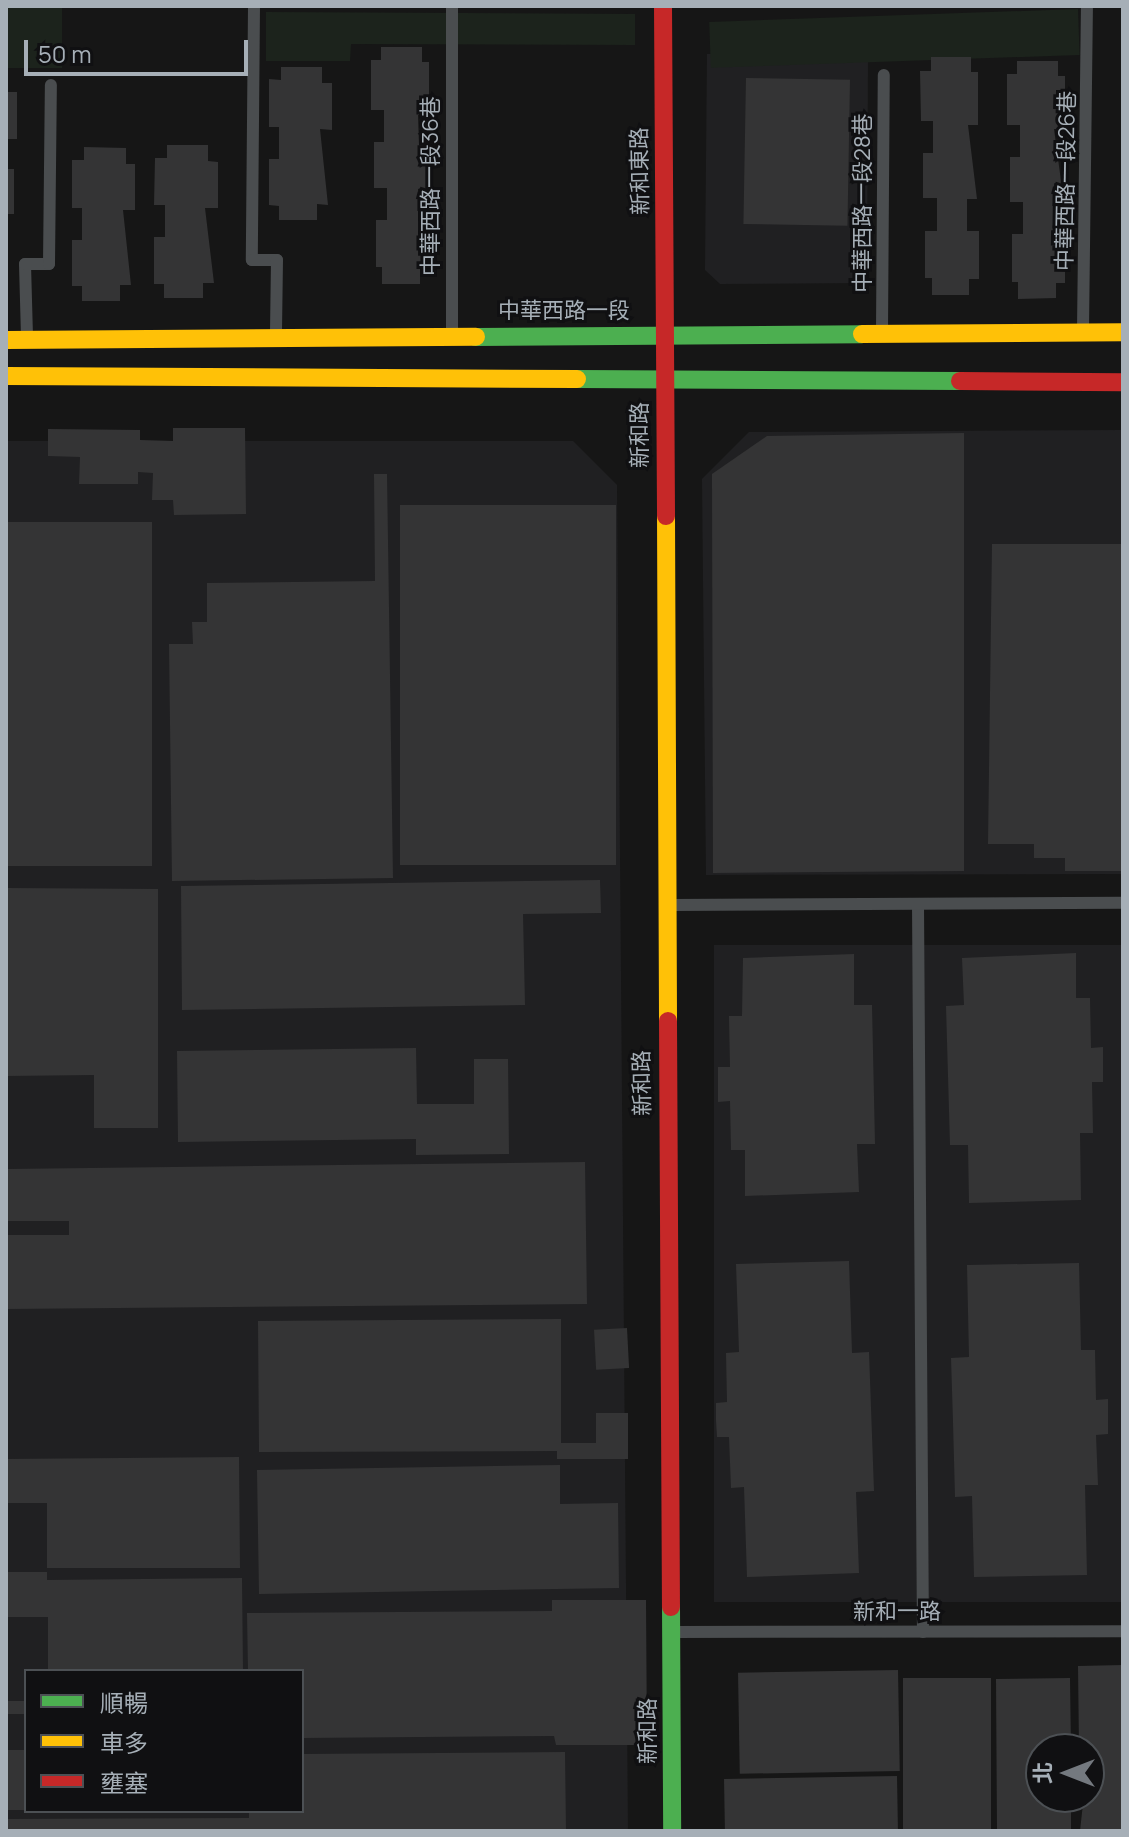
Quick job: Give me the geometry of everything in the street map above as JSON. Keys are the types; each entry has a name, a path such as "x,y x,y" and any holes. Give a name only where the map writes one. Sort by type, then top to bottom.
{"main road":[{"name":"新和東路","path":"663,6 664,335"},
{"name":"中華西路一段","path":"6,340 1123,332"},
{"name":"新和路","path":"664,335 664,905 672,1831"},
{"path":"6,376 1123,382"}],"lane":[{"path":"254,6 252,260 277,260 276,336"},
{"name":"中華西路一段36巷","path":"452,6 453,335"},
{"name":"中華西路一段26巷","path":"1083,332 1087,6"},
{"name":"中華西路一段28巷","path":"882,333 884,75"},
{"path":"27,340 25,264 49,264 51,85"},
{"path":"664,905 1123,903"},
{"path":"918,904 923,1632"},
{"name":"新和一路","path":"671,1632 1123,1631"}],"shaded area":[{"path":"6,8 62,8 62,68 6,68"},
{"path":"1078,9 1080,55 711,68 709,22"},
{"path":"266,12 635,14 635,45 351,44 350,61 266,61"},
{"path":"707,54 868,55 867,283 720,284 705,270"},
{"path":"1123,430 1123,874 706,875 702,479 749,432"},
{"path":"6,441 573,441 617,485 628,1831 6,1831"},
{"path":"714,945 1123,945 1123,1602 714,1602"}],"building":[{"path":"381,47 422,47 422,62 429,62 429,115 418,115 419,145 428,145 428,189 418,189 418,221 429,220 429,269 420,269 420,284 382,284 382,267 376,267 376,220 387,220 387,188 374,188 374,142 384,142 384,110 371,110 371,60 381,60"},
{"path":"931,57 971,57 971,72 978,72 978,125 968,125 977,199 967,199 967,231 979,231 979,279 969,279 969,295 932,295 932,278 925,278 925,231 937,231 937,198 923,198 923,153 933,153 933,121 921,121 920,71 931,71"},
{"path":"1017,61 1058,61 1058,76 1065,76 1065,129 1054,129 1064,203 1054,203 1054,235 1065,235 1065,283 1056,283 1056,298 1018,299 1018,282 1012,282 1012,234 1023,234 1023,202 1010,202 1010,157 1020,157 1020,125 1007,125 1007,74 1017,74"},
{"path":"281,67 322,67 322,83 332,83 332,130 320,129 328,205 317,204 317,220 279,220 279,206 269,205 269,159 279,159 279,127 269,127 269,79 281,80"},
{"path":"746,78 850,80 847,226 743,224"},
{"path":"6,92 17,92 17,139 6,139"},
{"path":"167,145 208,145 208,161 218,162 218,208 205,208 214,283 203,283 203,298 164,298 164,284 154,284 154,237 165,237 165,205 154,205 155,158 167,158"},
{"path":"84,147 126,148 126,164 135,164 135,210 123,210 131,285 120,285 120,301 82,301 82,286 72,286 72,240 82,240 82,208 72,208 72,160 84,160"},
{"path":"6,169 14,169 14,214 6,214"},
{"path":"173,428 245,428 246,514 174,515 173,500 152,500 153,473 138,472 138,484 79,484 80,457 48,456 48,429 140,430 140,440 173,441"},
{"path":"964,433 964,871 713,873 712,474 767,436"},
{"path":"374,474 387,474 393,878 172,881 169,644 193,644 192,622 207,622 207,583 375,581"},
{"path":"400,505 616,505 616,865 400,865"},
{"path":"6,522 152,522 152,866 6,866"},
{"path":"992,544 1123,544 1123,871 1065,871 1065,858 1034,858 1034,844 988,844"},
{"path":"600,880 601,913 523,914 525,1005 182,1010 181,886"},
{"path":"6,888 158,889 158,1128 94,1128 94,1075 6,1076"},
{"path":"1076,953 1076,998 1090,998 1091,1048 1103,1047 1103,1082 1092,1082 1093,1133 1080,1133 1081,1200 969,1203 968,1145 950,1145 946,1006 964,1005 962,958"},
{"path":"854,954 854,1005 872,1005 875,1144 857,1144 859,1192 745,1196 745,1150 731,1150 730,1101 718,1102 718,1067 730,1067 729,1016 742,1016 743,958"},
{"path":"416,1048 417,1104 474,1104 474,1059 508,1059 509,1154 416,1155 416,1139 178,1142 177,1051"},
{"path":"585,1162 587,1304 6,1309 6,1235 69,1235 69,1221 8,1221 8,1169"},
{"path":"849,1261 852,1353 869,1352 874,1491 856,1492 859,1573 747,1577 744,1487 731,1488 729,1437 717,1437 716,1420 716,1403 727,1402 726,1353 739,1352 736,1264"},
{"path":"1079,1263 1081,1350 1095,1350 1096,1400 1108,1399 1108,1434 1096,1435 1098,1485 1085,1485 1087,1575 974,1577 972,1496 955,1497 951,1358 969,1357 967,1265"},
{"path":"561,1319 561,1443 596,1443 596,1413 628,1413 628,1459 557,1459 557,1451 259,1452 258,1321"},
{"path":"627,1328 629,1368 596,1370 594,1330"},
{"path":"239,1457 240,1568 47,1568 47,1503 6,1503 6,1459"},
{"path":"560,1465 560,1504 618,1503 619,1588 259,1594 257,1470"},
{"path":"6,1572 47,1572 47,1580 242,1578 243,1669 48,1669 48,1617 6,1617"},
{"path":"552,1600 646,1600 647,1745 556,1745 554,1736 304,1738 304,1669 248,1669 247,1613 552,1611"},
{"path":"1123,1665 1123,1831 1080,1831 1082,1813 1105,1813 1105,1733 1079,1733 1078,1666"},
{"path":"898,1670 900,1771 740,1774 738,1673"},
{"path":"903,1678 991,1678 991,1831 903,1831"},
{"path":"1070,1678 1071,1733 1025,1733 1025,1813 1071,1813 1071,1831 997,1831 996,1679"},
{"path":"6,1701 24,1701 24,1714 6,1714"},
{"path":"6,1750 24,1750 24,1810 6,1810"},
{"path":"565,1752 566,1831 6,1831 6,1819 249,1818 249,1813 304,1813 304,1754"},
{"path":"897,1776 898,1831 725,1831 724,1779"}],"traffic: fast":[{"path":"476,337 862,334"},
{"path":"577,379 960,381"},
{"path":"671,1607 672,1831"}],"traffic: slow":[{"path":"862,334 1123,332"},
{"path":"6,340 476,337"},
{"path":"6,376 577,379"},
{"path":"666,516 668,1021"}],"traffic: jam":[{"path":"663,6 666,516"},
{"path":"960,381 1123,382"},
{"path":"668,1021 671,1607"}]}
